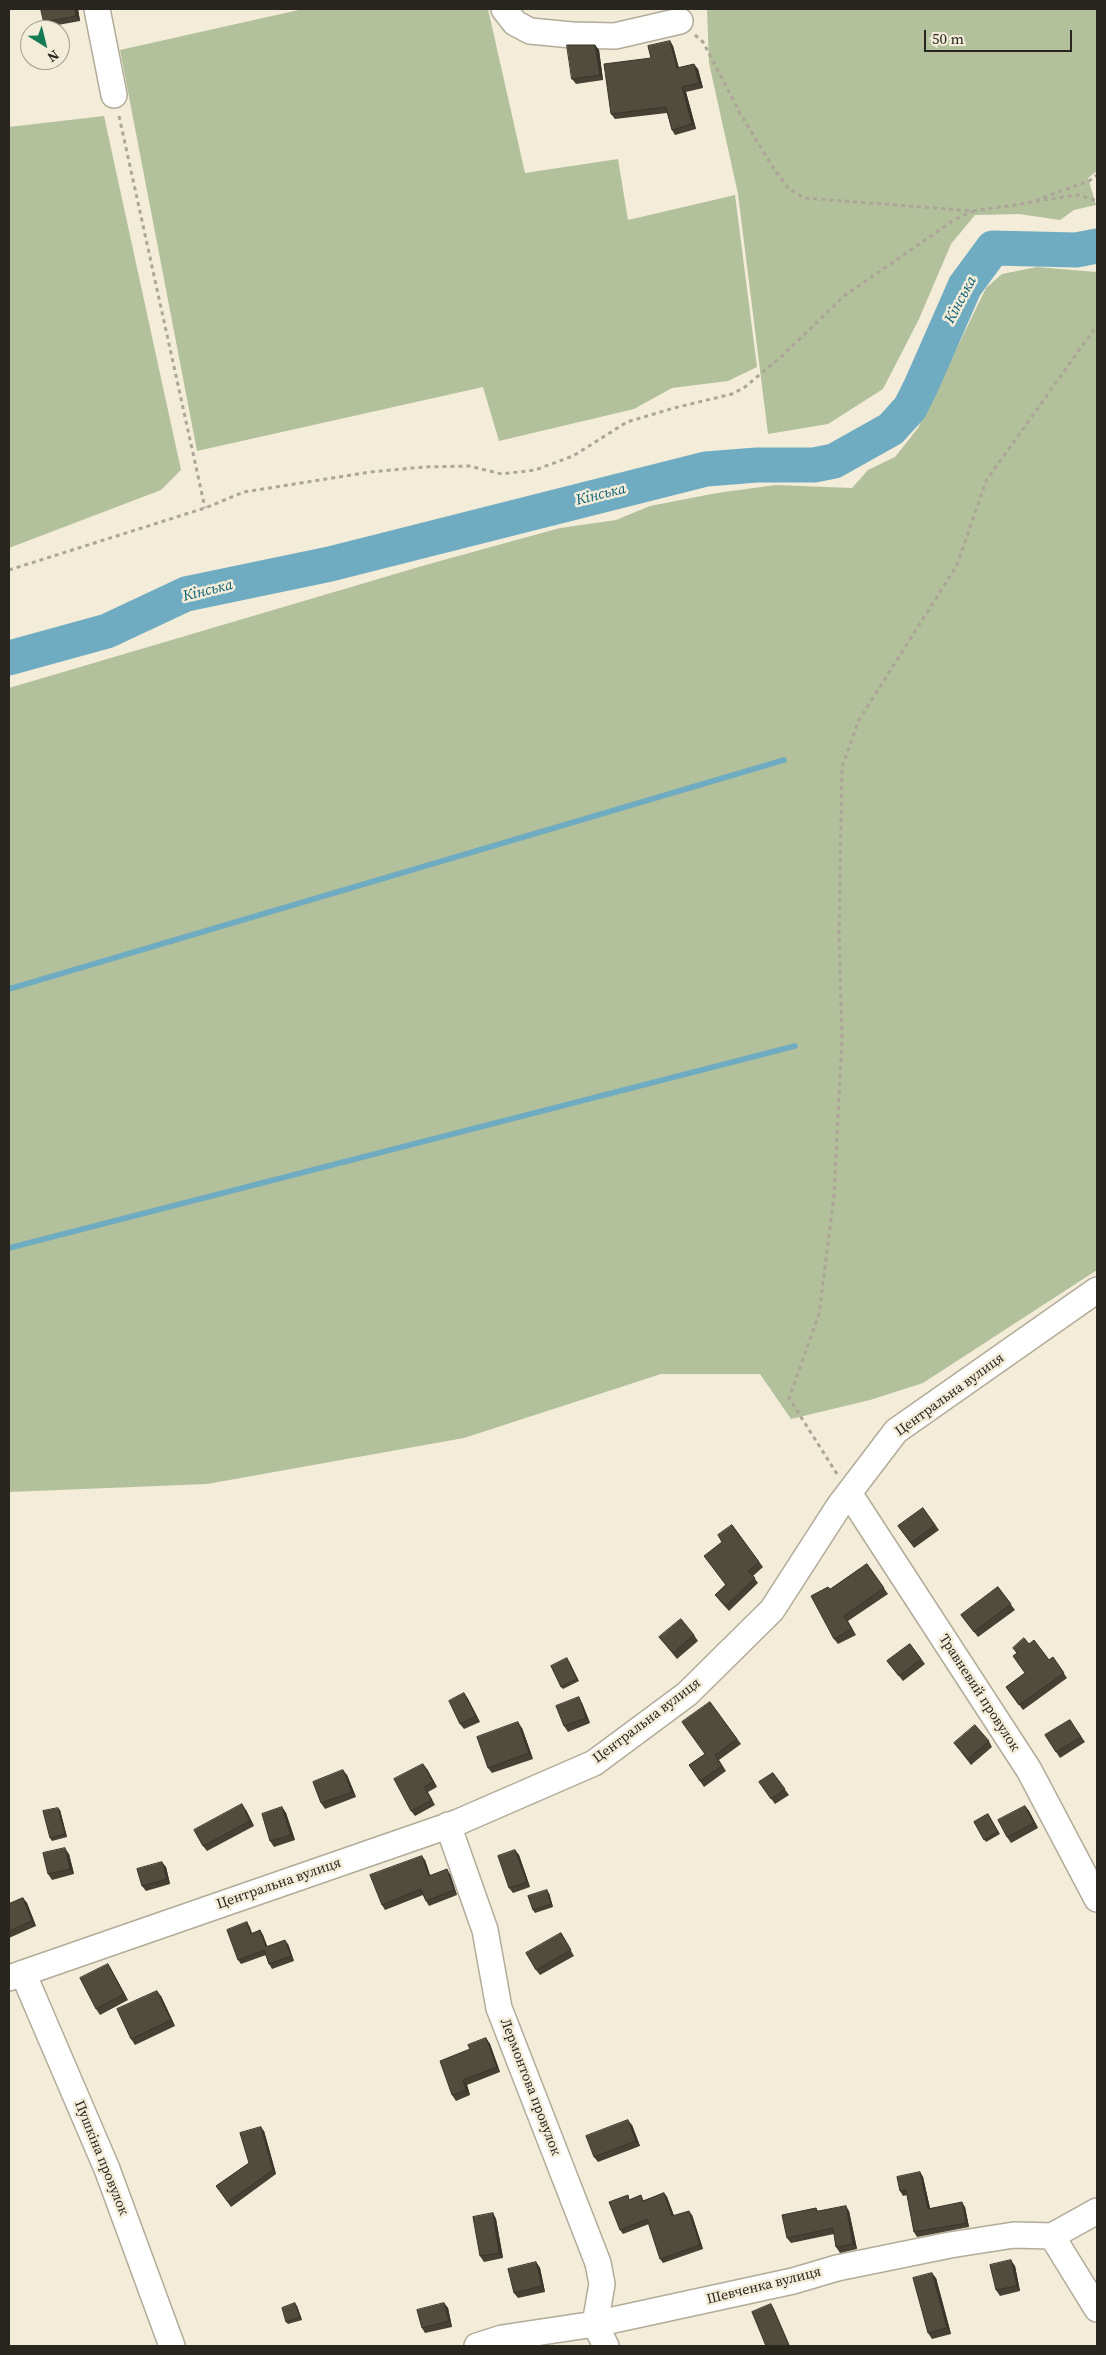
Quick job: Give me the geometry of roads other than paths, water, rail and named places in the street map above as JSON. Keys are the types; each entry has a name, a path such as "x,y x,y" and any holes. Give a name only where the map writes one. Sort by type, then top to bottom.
{"street":[{"path":"98,9 114,95"},
{"path":"504,9 515,23 530,31 572,35 614,36 680,21"},
{"name":"Центральна вулиця","path":"16,1975 448,1825 594,1763 687,1694 772,1610 849,1493 896,1431 1097,1290"},
{"name":"Травневий провулок","path":"849,1493 1029,1770 1097,1900"},
{"name":"Лермонтова провулок","path":"448,1825 485,1930 499,2008 598,2263 602,2284 595,2324"},
{"name":"Пушкіна провулок","path":"16,1975 107,2169 162,2312 172,2346"},
{"path":"1097,2211 1052,2236 1097,2310"},
{"name":"Шевченка вулиця","path":"477,2346 502,2338 595,2324 793,2281 837,2268 950,2245 1014,2235 1052,2236"},
{"path":"595,2324 606,2346"}],"waterway":[{"name":"Кінська","path":"9,658 107,631 186,594 330,564 706,469 757,465 814,465 834,461 891,429 910,408 965,286 993,248 1076,250 1097,246"},
{"path":"9,989 784,760"},
{"path":"9,1248 795,1046"}]}
